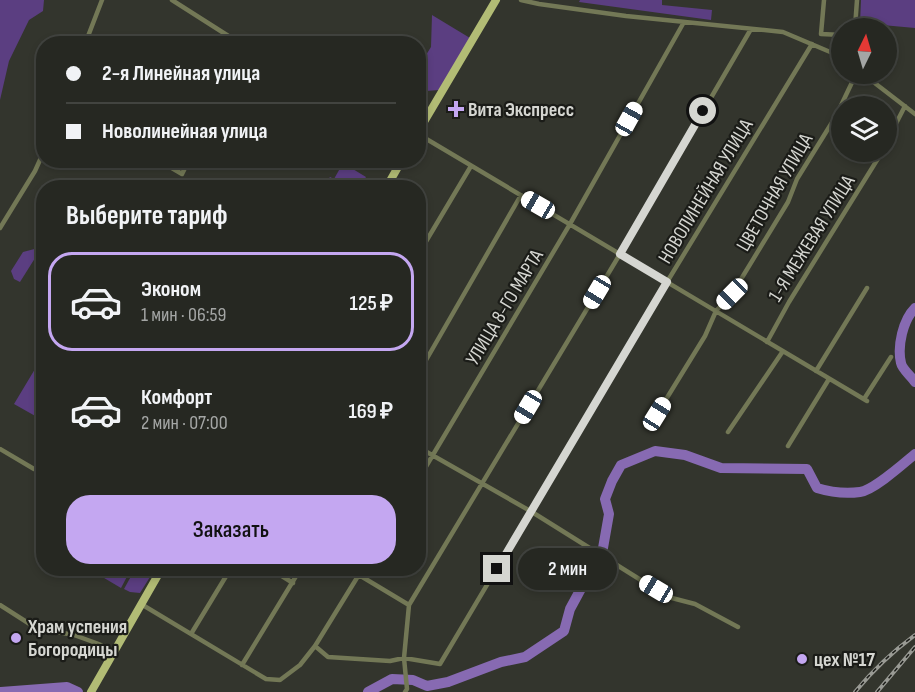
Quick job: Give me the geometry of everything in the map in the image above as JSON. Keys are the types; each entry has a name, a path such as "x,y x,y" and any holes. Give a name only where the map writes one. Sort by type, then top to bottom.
{"main road":[{"path":"426,119 496,0"},
{"path":"91,692 157,576"}],"street":[{"path":"88,36 102,0"},
{"path":"172,0 229,36"},
{"path":"520,0 684,22 783,32 831,51"},
{"path":"824,0 821,34 831,34"},
{"path":"856,18 857,0"},
{"name":"УЛИЦА 8-ГО МАРТА","path":"426,468 570,224 684,22"},
{"path":"405,692 407,689 404,658 409,605 620,254 751,29"},
{"name":"НОВОЛИНЕЙНАЯ УЛИЦА","path":"404,658 440,664 667,282 812,44"},
{"name":"ЦВЕТОЧНАЯ УЛИЦА","path":"657,414 705,336 716,311 732,294 788,202 797,179 836,116 851,84"},
{"path":"876,84 915,114"},
{"path":"897,122 905,106"},
{"path":"426,138 865,400 891,357"},
{"name":"1-Я МЕЖЕВАЯ УЛИЦА","path":"767,342 789,302 876,162"},
{"path":"426,242 471,166"},
{"path":"0,228 2,221 36,168"},
{"path":"172,168 182,174 185,168"},
{"path":"426,360 521,195"},
{"path":"816,371 867,288"},
{"path":"728,432 783,351"},
{"path":"788,446 829,379"},
{"path":"0,449 34,469"},
{"path":"426,451 532,512 668,597 695,604 738,627"},
{"path":"191,634 226,576"},
{"path":"282,576 293,583"},
{"path":"242,665 297,576"},
{"path":"141,604 266,679 280,680 300,665 315,646 358,576"},
{"path":"361,576 409,605"},
{"path":"0,605 36,628 74,635 96,643 112,656"},
{"path":"315,646 328,657 390,661 404,658"}],"shaded area":[{"path":"0,0 44,0 43,11 29,20 9,61 0,100"},
{"path":"580,0 662,0 662,5 712,10 711,20 579,2"},
{"path":"861,0 915,0 915,28 897,26 897,18 860,18"},
{"path":"432,15 470,38 439,90 426,91 426,55 431,47"},
{"path":"340,168 351,168 366,177 364,180 328,180 330,177 334,179"},
{"path":"36,249 36,257 20,282 14,279 11,271 23,252"},
{"path":"36,367 36,416 14,404"},
{"path":"101,576 127,576 121,588"},
{"path":"131,576 151,576 140,593 124,589"}],"waterway":[{"path":"915,308 904,326 900,349 902,365 915,382"},
{"path":"368,692 392,679 413,680 427,686 448,682 501,662 525,657 564,631 570,609 603,548 609,514 605,499 621,465 655,451 685,455 721,468 807,469 817,488 849,493 873,487 915,454"},
{"path":"1,692 67,687 78,692"}],"railway":[{"path":"855,692 883,662 915,635"},
{"path":"877,692 915,647"}],"place":[{"name":"Вита Экспресс","path":"456,109"},
{"name":"Храм успения Богородицы","path":"16,638"},
{"name":"цех №17","path":"802,659"}],"route":[{"path":"497,569 667,282 620,254 703,111"}]}
